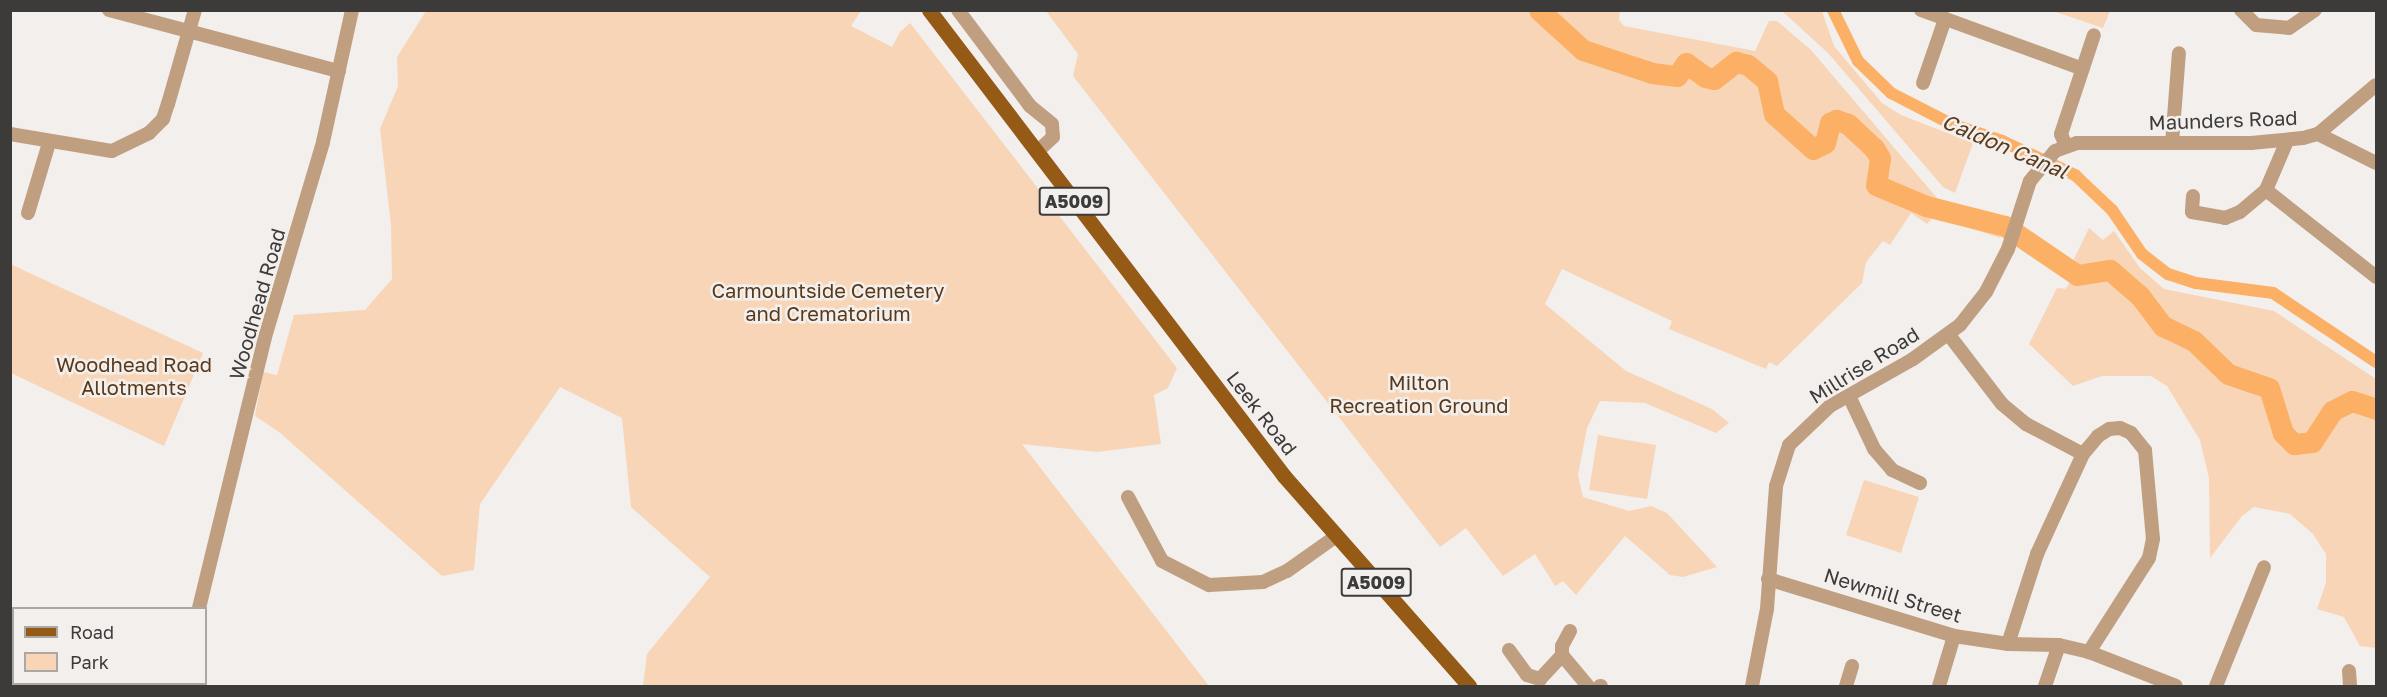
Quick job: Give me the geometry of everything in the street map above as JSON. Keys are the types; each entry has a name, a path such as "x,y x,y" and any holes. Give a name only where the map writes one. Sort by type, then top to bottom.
{"main road":[{"name":"Leek Road","path":"930,10 1245,427 1335,537 1469,687"}],"street":[{"path":"109,10 339,71"},
{"path":"10,134 49,143 112,151 149,132 163,119 195,10"},
{"name":"Woodhead Road","path":"200,607 265,337 299,228 352,10"},
{"path":"958,10 1030,106 1052,124 1053,137 1037,152"},
{"path":"1921,10 2083,69"},
{"path":"2241,10 2256,25 2289,28 2315,10"},
{"path":"1923,83 1945,19"},
{"path":"2060,148 2061,134 2094,35"},
{"path":"2172,143 2179,53"},
{"name":"Maunders Road","path":"2060,148 2287,141 2318,134 2376,85"},
{"path":"2318,134 2376,163"},
{"path":"2193,196 2192,212 2225,218 2255,202 2266,190 2287,141"},
{"path":"28,213 49,143"},
{"name":"Millrise Road","path":"1752,687 1760,663 1776,486 1782,461 1802,430 1849,396 1949,335 1986,292 2010,241 2023,198 2040,168 2060,148"},
{"path":"2266,190 2376,277"},
{"path":"1949,335 2002,404 2026,424 2083,454"},
{"path":"1849,396 1874,449 1892,470 1920,483"},
{"path":"2008,644 2037,554 2083,454 2109,429 2120,428 2139,442 2145,450 2153,539 2149,558 2089,652"},
{"path":"1128,497 1162,561 1209,585 1263,582 1287,571 1335,537"},
{"path":"2216,687 2264,577"},
{"name":"Newmill Street","path":"1768,579 1954,636 2008,644 2059,645 2089,652 2176,687"},
{"path":"1509,650 1527,675 1540,679 1562,655 1562,646 1570,631"},
{"path":"1939,687 1954,636"},
{"path":"2045,687 2059,645"},
{"path":"1562,655 1596,686"},
{"path":"1846,687 1852,666"},
{"path":"2349,671 2350,687"}],"green space":[{"name":"Carmountside Cemetery and Crematorium","path":"426,11 861,11 851,26 892,47 900,32 910,23 1177,368 1168,388 1154,395 1161,444 1097,452 1022,444 1209,686 643,686 647,654 710,577 631,507 622,418 560,387 480,504 474,570 442,576 279,432 255,416 263,372 277,375 294,315 365,310 392,279 391,225 380,129 398,86 397,57"},
{"name":"Milton Recreation Ground","path":"1046,11 1620,11 1619,20 1624,26 1755,51 1769,21 1777,21 1811,50 1937,198 1955,208 2007,220 2000,238 1934,216 1927,224 1911,213 1890,245 1883,241 1866,262 1862,283 1777,366 1769,362 1766,369 1669,329 1672,321 1562,269 1545,304 1626,371 1712,409 1729,423 1716,433 1645,403 1600,401 1587,428 1578,475 1583,497 1629,511 1651,506 1667,513 1717,567 1683,577 1670,575 1625,536 1576,595 1563,581 1555,586 1535,554 1503,576 1466,528 1440,547 1073,76 1078,54"},
{"path":"1782,11 1822,11 1834,46 1882,103 1901,115 1973,143 1955,193 1943,187 1828,53"},
{"path":"2053,11 2110,11 2103,28"},
{"path":"2089,228 2103,240 2114,231 2140,268 2164,289 2274,311 2376,379 2376,648 2360,646 2344,617 2317,609 2326,583 2326,554 2313,534 2290,514 2254,507 2242,516 2210,558 2209,478 2200,440 2167,386 2151,376 2102,376 2073,386 2029,344 2057,288 2066,289 2070,281 2023,250 2029,233 2072,263"},
{"name":"Woodhead Road Allotments","path":"10,264 203,353 164,446 11,373"},
{"path":"1598,435 1656,445 1647,499 1589,490"},
{"path":"1864,480 1919,497 1901,553 1846,535"}],"waterway":[{"path":"1539,10 1583,50 1652,73 1677,76 1686,63 1705,77 1714,79 1736,62 1748,65 1767,81 1774,114 1813,149 1825,143 1830,123 1836,120 1848,124 1874,148 1880,158 1876,185 1926,206 2005,226 2077,275 2110,270 2140,296 2163,326 2194,341 2228,374 2269,388 2283,433 2294,444 2312,442 2332,411 2352,401 2376,409"},
{"name":"Caldon Canal","path":"1833,10 1858,61 1891,93 1951,124 2002,141 2075,175 2112,210 2142,254 2168,274 2196,283 2273,293 2376,362"}]}
